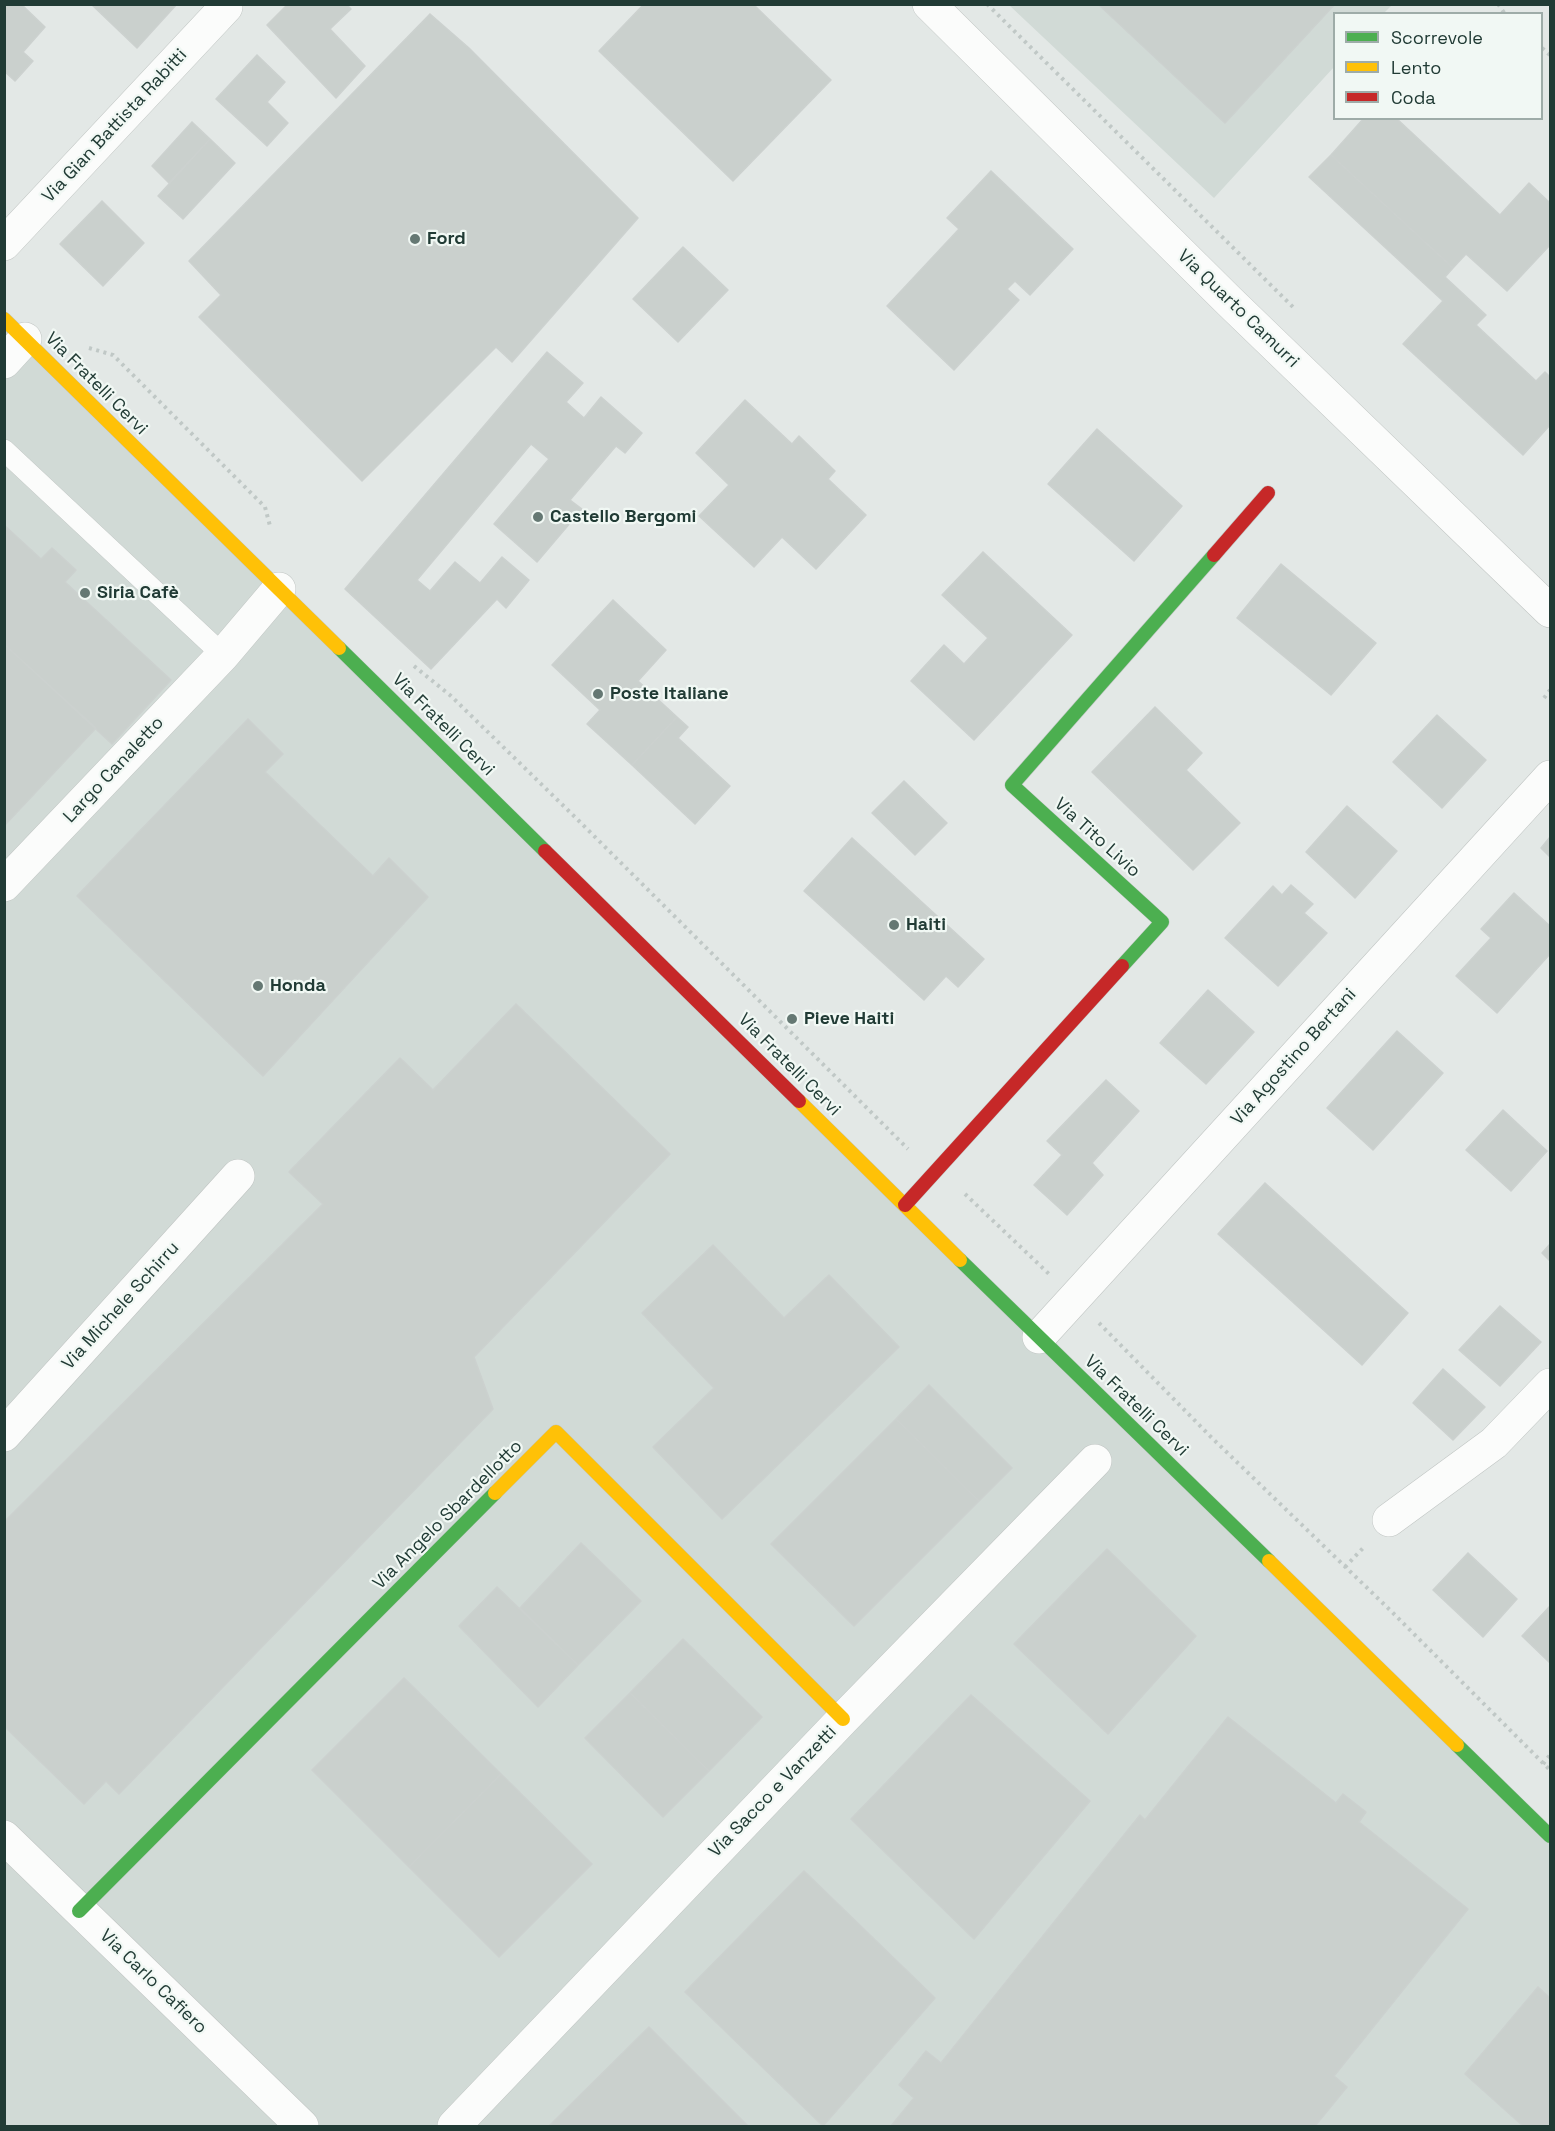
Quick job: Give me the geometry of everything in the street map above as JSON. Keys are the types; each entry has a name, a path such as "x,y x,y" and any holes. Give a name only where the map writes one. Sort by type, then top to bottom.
{"main road":[{"name":"Via Fratelli Cervi","path":"11,340 279,589 1038,1337 1551,1836"},
{"name":"Via Tito Livio","path":"905,1205 1162,922 1012,785 1268,493"},
{"name":"Via Angelo Sbardellotto","path":"79,1911 555,1432 843,1719"}],"street":[{"name":"Via Quarto Camurri","path":"929,4 1229,301 1551,611"},
{"name":"Via Gian Battista Rabitti","path":"4,244 226,7"},
{"name":"Largo Canaletto","path":"4,885 223,655 279,589"},
{"name":"Via Agostino Bertani","path":"1038,1337 1551,777"},
{"name":"Via Michele Schirru","path":"4,1436 238,1176"},
{"path":"1389,1520 1494,1443 1551,1385"},
{"name":"Via Sacco e Vanzetti","path":"454,2127 843,1719 1095,1461"},
{"name":"Via Carlo Cafiero","path":"4,1837 302,2127"}],"lane":[{"path":"4,450 223,655"}],"path":[{"path":"987,4 1298,312"},
{"path":"81,346 113,355 265,507 270,527"},
{"path":"412,664 451,696 571,813 911,1152 939,1169 1074,1298 1212,1438 1551,1770"},
{"path":"1544,698 1551,690"},
{"path":"1543,1764 1551,1755"}],"shaded area":[{"path":"1009,5 1392,5 1385,12 1333,12 1333,68 1214,198"},
{"path":"4,319 1550,1833 1550,2126 5,2126"}],"building":[{"path":"4,4 21,4 45,27 23,52 33,61 15,81 4,71"},
{"path":"91,4 177,4 137,48"},
{"path":"288,4 346,4 351,9 330,29 365,66 336,98 267,25"},
{"path":"644,4 753,4 831,80 733,181 599,51"},
{"path":"1098,4 1335,4 1225,123"},
{"name":"Ford","path":"430,14 469,48 638,218 512,362 496,347 362,481 199,317 221,295 189,261"},
{"path":"257,55 285,82 267,102 288,123 267,146 216,99"},
{"path":"1362,120 1398,120 1500,215 1529,183 1550,203 1550,245 1507,291 1466,254 1453,268 1331,155"},
{"path":"192,122 210,139 169,183 152,166"},
{"path":"210,139 235,163 183,219 158,196"},
{"path":"1331,155 1453,268 1445,277 1486,315 1476,325 1536,381 1545,372 1550,377 1550,425 1523,455 1403,344 1443,301 1309,177"},
{"path":"991,171 1073,249 1030,295 1015,281 1007,289 1019,300 954,370 887,306 959,229 947,218"},
{"path":"102,201 144,243 103,286 60,244"},
{"path":"683,247 728,290 678,342 633,299"},
{"name":"Castello Bergomi","path":"547,352 583,383 566,402 584,418 601,397 642,433 625,453 616,446 570,500 582,509 537,562 494,524 549,459 531,444 417,580 430,591 455,562 480,583 502,557 529,580 506,608 497,599 431,669 345,589"},
{"path":"745,400 792,444 799,436 835,471 828,479 866,515 816,569 782,537 754,567 699,516 729,485 696,453"},
{"path":"1097,429 1182,506 1134,561 1048,484"},
{"path":"4,525 41,559 52,548 76,570 65,582 171,680 112,744 4,644"},
{"path":"983,552 1072,635 974,740 911,681 944,645 964,664 988,638 942,595"},
{"path":"1281,564 1376,643 1331,695 1237,618"},
{"path":"613,600 666,650 638,681 677,717 632,765 587,724 600,710 552,665"},
{"path":"4,644 96,728 4,826"},
{"path":"1155,707 1202,753 1186,770 1240,823 1193,870 1092,772"},
{"path":"1437,715 1486,760 1442,808 1393,762"},
{"path":"677,717 688,727 678,738 730,786 695,824 632,765"},
{"name":"Honda","path":"248,719 283,754 265,772 373,876 389,858 428,897 263,1076 77,896"},
{"path":"904,781 947,823 915,855 872,813"},
{"path":"1347,806 1397,851 1355,898 1306,852"},
{"path":"1550,837 1550,857 1541,848"},
{"name":"Haiti","path":"852,838 984,959 958,987 946,976 924,1000 804,891"},
{"path":"1291,885 1313,904 1304,913 1327,933 1278,986 1225,938 1273,886 1282,895"},
{"path":"1514,893 1550,926 1550,954 1497,1013 1456,976 1491,938 1481,929"},
{"path":"1208,990 1254,1032 1206,1084 1160,1043"},
{"path":"516,1004 670,1154 474,1357 493,1409 119,1794 106,1781 84,1804 4,1726 4,1522 323,1204 289,1172 400,1058 433,1090"},
{"path":"1397,1031 1443,1073 1373,1150 1327,1108"},
{"path":"1106,1080 1139,1111 1092,1163 1103,1175 1067,1215 1034,1185 1062,1155 1047,1141"},
{"path":"1503,1110 1547,1151 1511,1191 1466,1150"},
{"path":"1265,1183 1408,1313 1362,1365 1218,1234"},
{"path":"1550,1244 1550,1261 1542,1253"},
{"path":"713,1245 784,1318 829,1275 899,1347 722,1519 653,1447 714,1388 642,1313"},
{"path":"1500,1306 1541,1342 1500,1386 1459,1350"},
{"path":"1443,1369 1485,1407 1453,1440 1413,1403"},
{"path":"929,1385 1012,1468 979,1501 896,1419"},
{"path":"896,1419 979,1501 854,1626 771,1544"},
{"path":"581,1543 641,1601 578,1665 520,1608"},
{"path":"1107,1549 1196,1636 1108,1734 1014,1644"},
{"path":"1468,1553 1517,1599 1483,1637 1433,1590"},
{"path":"497,1587 578,1665 538,1707 459,1626"},
{"path":"1550,1606 1550,1663 1522,1636"},
{"path":"683,1639 762,1717 709,1771 630,1693"},
{"path":"404,1678 501,1774 409,1867 312,1770"},
{"path":"630,1693 709,1771 663,1817 585,1738"},
{"path":"971,1695 1090,1801 974,1939 851,1819"},
{"path":"1228,1717 1336,1803 1343,1794 1366,1812 1359,1822 1468,1909 1334,2076 1347,2087 1315,2126 891,2126 914,2098 899,2085 926,2051 941,2063 1140,1815 1145,1820"},
{"path":"501,1774 592,1864 499,1957 409,1867"},
{"path":"804,1871 935,1998 823,2126 685,1992"},
{"path":"1538,1987 1550,1998 1550,2126 1523,2126 1465,2074"},
{"path":"649,2027 748,2126 549,2126"}],"traffic: fast":[{"path":"1122,966 1162,922 1012,785 1214,555"},
{"path":"339,648 545,851"},
{"path":"960,1260 1269,1561"},
{"path":"79,1911 495,1493"},
{"path":"1457,1745 1550,1836"}],"traffic: slow":[{"path":"4,319 339,648"},
{"path":"799,1101 960,1260"},
{"path":"495,1493 556,1432 843,1719"},
{"path":"1269,1561 1457,1745"}],"traffic: jam":[{"path":"1214,555 1268,493"},
{"path":"545,851 799,1101"},
{"path":"905,1205 1122,966"}],"place":[{"name":"Ford","path":"415,239"},
{"name":"Castello Bergomi","path":"538,517"},
{"name":"Siria Cafè","path":"85,593"},
{"name":"Poste Italiane","path":"598,694"},
{"name":"Haiti","path":"894,925"},
{"name":"Honda","path":"258,986"},
{"name":"Pieve Haiti","path":"792,1019"}]}
